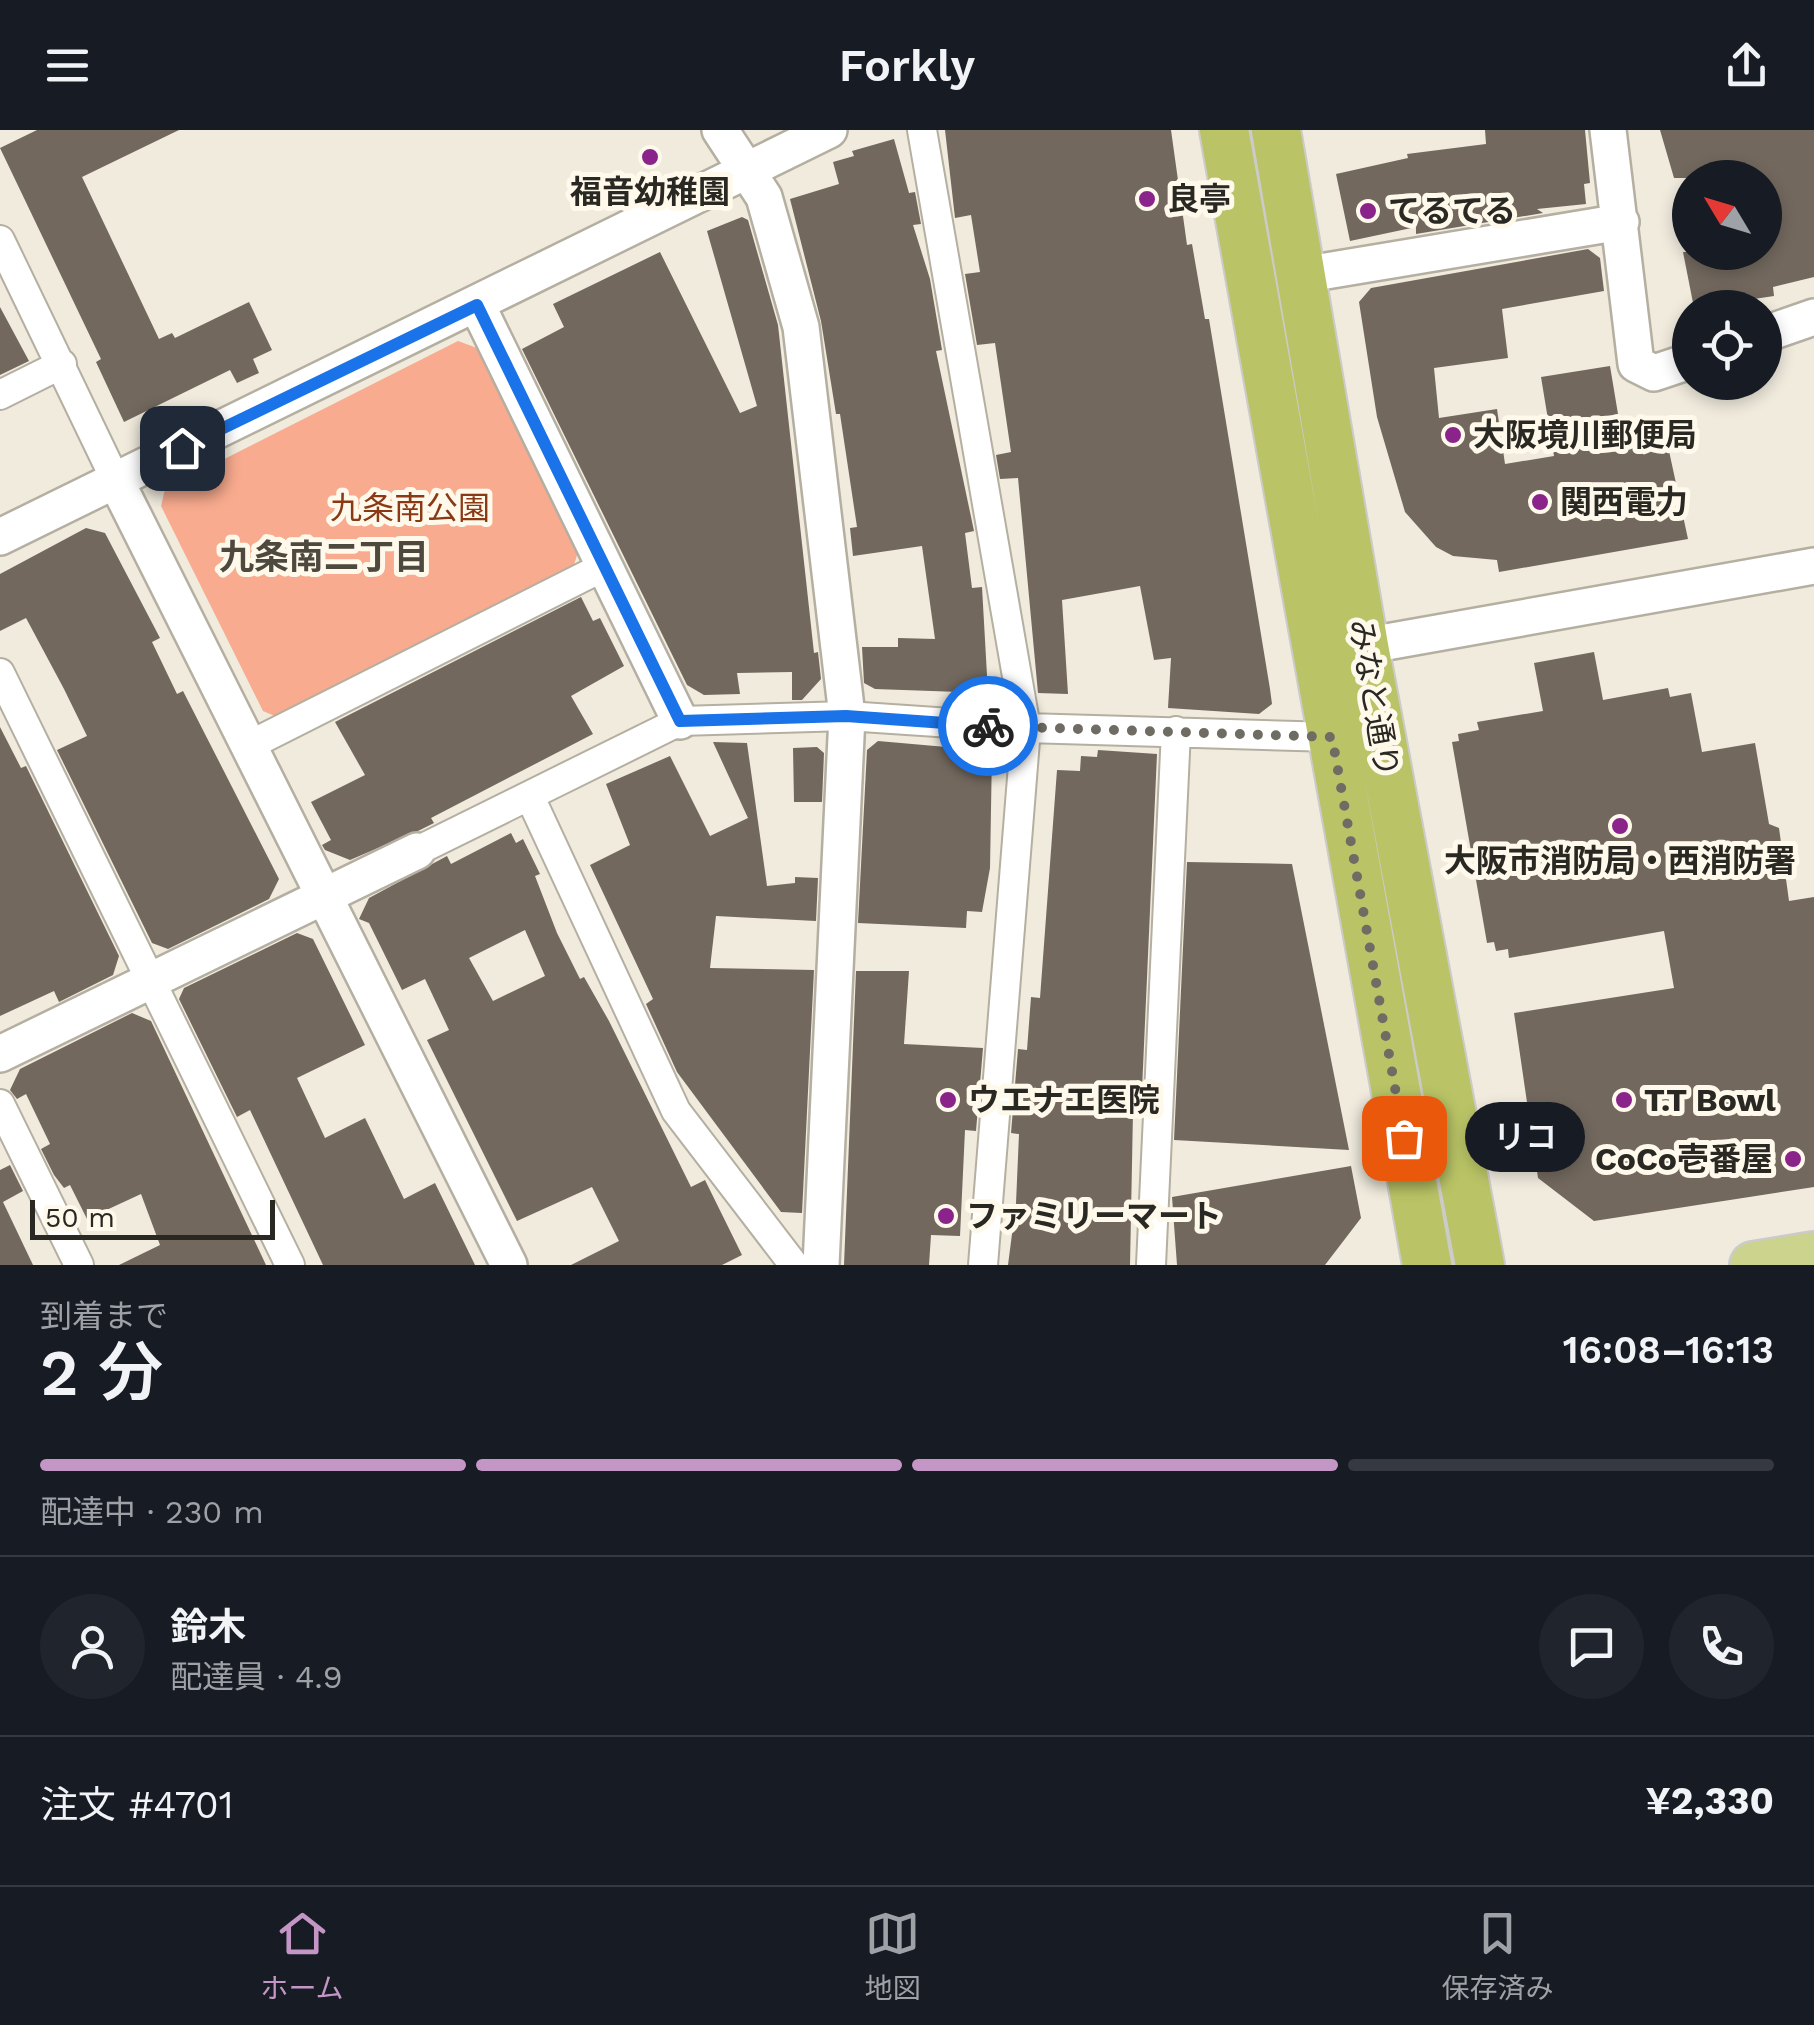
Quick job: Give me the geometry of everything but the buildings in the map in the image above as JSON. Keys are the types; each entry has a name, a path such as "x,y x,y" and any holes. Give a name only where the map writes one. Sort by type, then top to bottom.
{"highway":[{"name":"みなと通り","path":"1224,130 1426,1265"},
{"name":"みなと通り","path":"1276,130 1364,646 1480,1265"}],"main road":[{"path":"1753,1265 1814,1255"}],"street":[{"path":"720,130 764,198 801,326 846,716 820,1265"},
{"path":"0,538 828,130"},
{"path":"922,130 1026,728 983,1265"},
{"path":"1608,130 1636,364 1654,374 1672,367"},
{"path":"1302,274 1620,222"},
{"path":"0,240 7,273 62,364 322,896 509,1265"},
{"path":"477,305 680,721"},
{"path":"1782,328 1814,317"},
{"path":"0,395 62,364"},
{"path":"250,745 605,566"},
{"path":"1364,646 1814,566"},
{"path":"0,673 290,1265"},
{"path":"0,1054 680,721 846,716 1026,728 1332,737"},
{"path":"1151,1265 1176,731"},
{"path":"530,797 676,1111 794,1265"},
{"path":"0,1104 79,1265"}],"green space":[{"name":"九条南公園","path":"458,341 477,348 578,552 572,571 277,717 263,711 161,506 165,489"}],"way so far":[{"path":"988,726 1332,737 1404,1138"}],"place":[{"name":"福音幼稚園","path":"650,157"},
{"name":"良亭","path":"1147,199"},
{"name":"てるてる","path":"1368,211"},
{"name":"大阪境川郵便局","path":"1453,435"},
{"name":"関西電力","path":"1540,502"},
{"name":"大阪市消防局・西消防署","path":"1620,826"},
{"name":"ウエナエ医院","path":"948,1100"},
{"name":"T.T Bowl","path":"1624,1100"},
{"name":"リコ","path":"1404,1138"},
{"name":"CoCo壱番屋","path":"1793,1159"},
{"name":"ファミリーマート","path":"946,1216"}],"district":[{"name":"九条南二丁目","path":"324,557"}],"route":[{"path":"182,448 477,305 680,721 846,716 988,726"}]}
